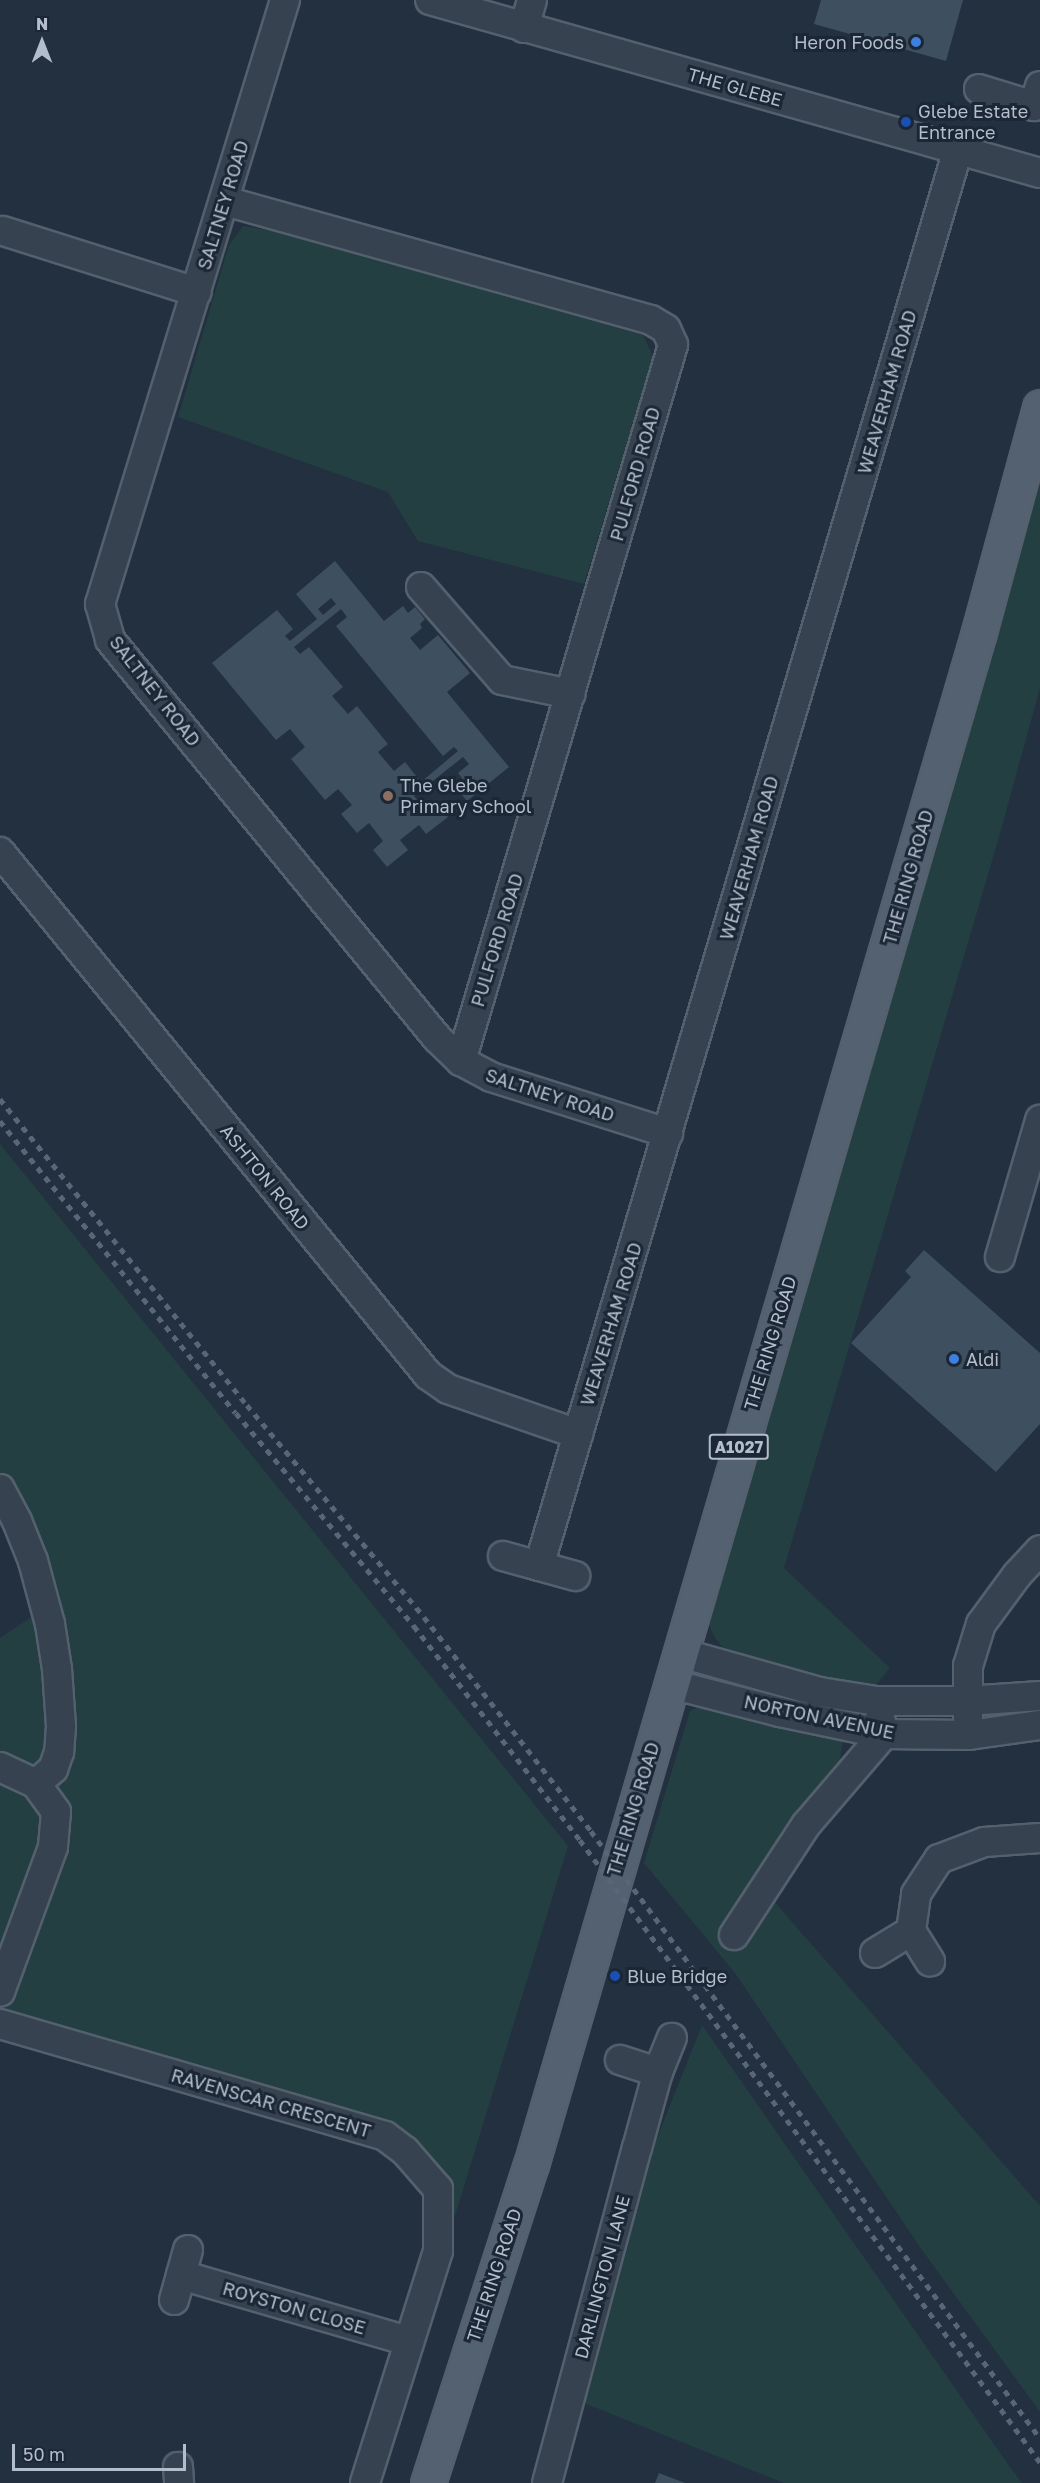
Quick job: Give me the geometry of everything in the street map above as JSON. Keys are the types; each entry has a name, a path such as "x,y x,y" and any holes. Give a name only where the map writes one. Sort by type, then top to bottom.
{"main road":[{"name":"THE RING ROAD","path":"428,2483 499,2255 531,2165 681,1653 710,1544 980,632 1040,407"}],"street":[{"name":"SALTNEY ROAD","path":"285,0 100,604 110,640 437,1038 461,1061 491,1077 668,1133"},
{"name":"THE GLEBE","path":"430,0 1040,173"},
{"path":"524,28 532,0"},
{"path":"979,89 1034,106 1040,86"},
{"name":"WEAVERHAM ROAD","path":"539,1566 958,150"},
{"name":"PULFORD ROAD","path":"225,201 651,320 666,329 673,345 461,1061"},
{"path":"3,231 196,292"},
{"path":"421,587 502,681 571,694"},
{"name":"ASHTON ROAD","path":"0,852 428,1375 448,1389 578,1434"},
{"path":"1000,1257 1040,1120"},
{"path":"0,1489 17,1521 33,1562 50,1624 57,1669 61,1726 59,1752 53,1769 36,1784"},
{"path":"969,1735 967,1701 969,1666 981,1624 1017,1575 1040,1550"},
{"path":"504,1556 575,1576"},
{"name":"NORTON AVENUE","path":"681,1653 820,1692 876,1701 967,1701 1040,1696"},
{"name":"NORTON AVENUE","path":"671,1684 780,1712 884,1734 969,1735 1040,1725"},
{"path":"734,1935 806,1825 884,1734 876,1701"},
{"path":"0,1767 36,1784 56,1812 53,1847 0,1992"},
{"path":"930,1961 911,1931 916,1894 939,1859 984,1842 1040,1838"},
{"path":"875,1953 911,1931"},
{"name":"RAVENSCAR CRESCENT","path":"0,2024 385,2136 405,2151 438,2189 438,2251 365,2483"},
{"name":"DARLINGTON LANE","path":"548,2483 658,2072 672,2038"},
{"path":"620,2060 658,2072"},
{"name":"ROYSTON CLOSE","path":"181,2275 408,2341"}],"green space":[{"path":"243,226 269,230 643,335 653,356 584,584 418,541 388,492 178,417 229,245"},
{"path":"1040,474 1040,688 999,837 784,1568 890,1668 873,1688 789,1673 735,1655 724,1649 715,1638 709,1625 709,1610 1035,480"},
{"path":"0,1144 568,1846 455,2216 402,2149 0,2029 0,1638 54,1602 0,1509"},
{"path":"713,1700 844,1736 840,1759 749,1888 772,1899 1040,2206 1040,2412 922,2250 735,1973 644,1863 690,1711"},
{"path":"702,2025 1022,2483 784,2483 574,2399 657,2138"}],"building":[{"name":"Heron Foods","path":"821,0 963,0 946,61 814,24"},
{"path":"335,561 384,621 403,606 408,613 415,607 425,619 420,624 422,628 410,638 420,650 438,635 470,673 447,692 509,767 467,801 457,789 465,782 458,773 469,764 463,757 414,796 424,808 434,800 448,817 426,834 419,825 400,840 408,850 387,867 373,850 383,841 369,823 357,833 341,814 352,805 338,789 325,800 291,759 305,747 290,729 276,740 212,663 277,610 293,629 285,636 290,641 317,619 296,594","holes":["331,598 336,604 323,615 318,609","341,609 347,617 336,626 443,756 454,747 458,751 421,782 405,762 394,771 378,752 388,744 357,706 348,714 332,696 343,687 309,647 300,654 294,647"]},
{"name":"Aldi","path":"924,1250 1040,1353 1040,1424 996,1472 851,1343 911,1277 905,1271"},
{"path":"659,2473 685,2483 655,2483"}],"railway":[{"path":"0,1099 247,1405 424,1617 591,1831 1040,2438"},
{"path":"0,1121 236,1413 414,1626 580,1840 1040,2462"}],"place":[{"name":"Heron Foods","path":"916,42"},
{"name":"Glebe Estate Entrance","path":"906,122"},
{"name":"The Glebe Primary School","path":"388,796"},
{"name":"Aldi","path":"954,1359"},
{"name":"Blue Bridge","path":"615,1976"}]}
